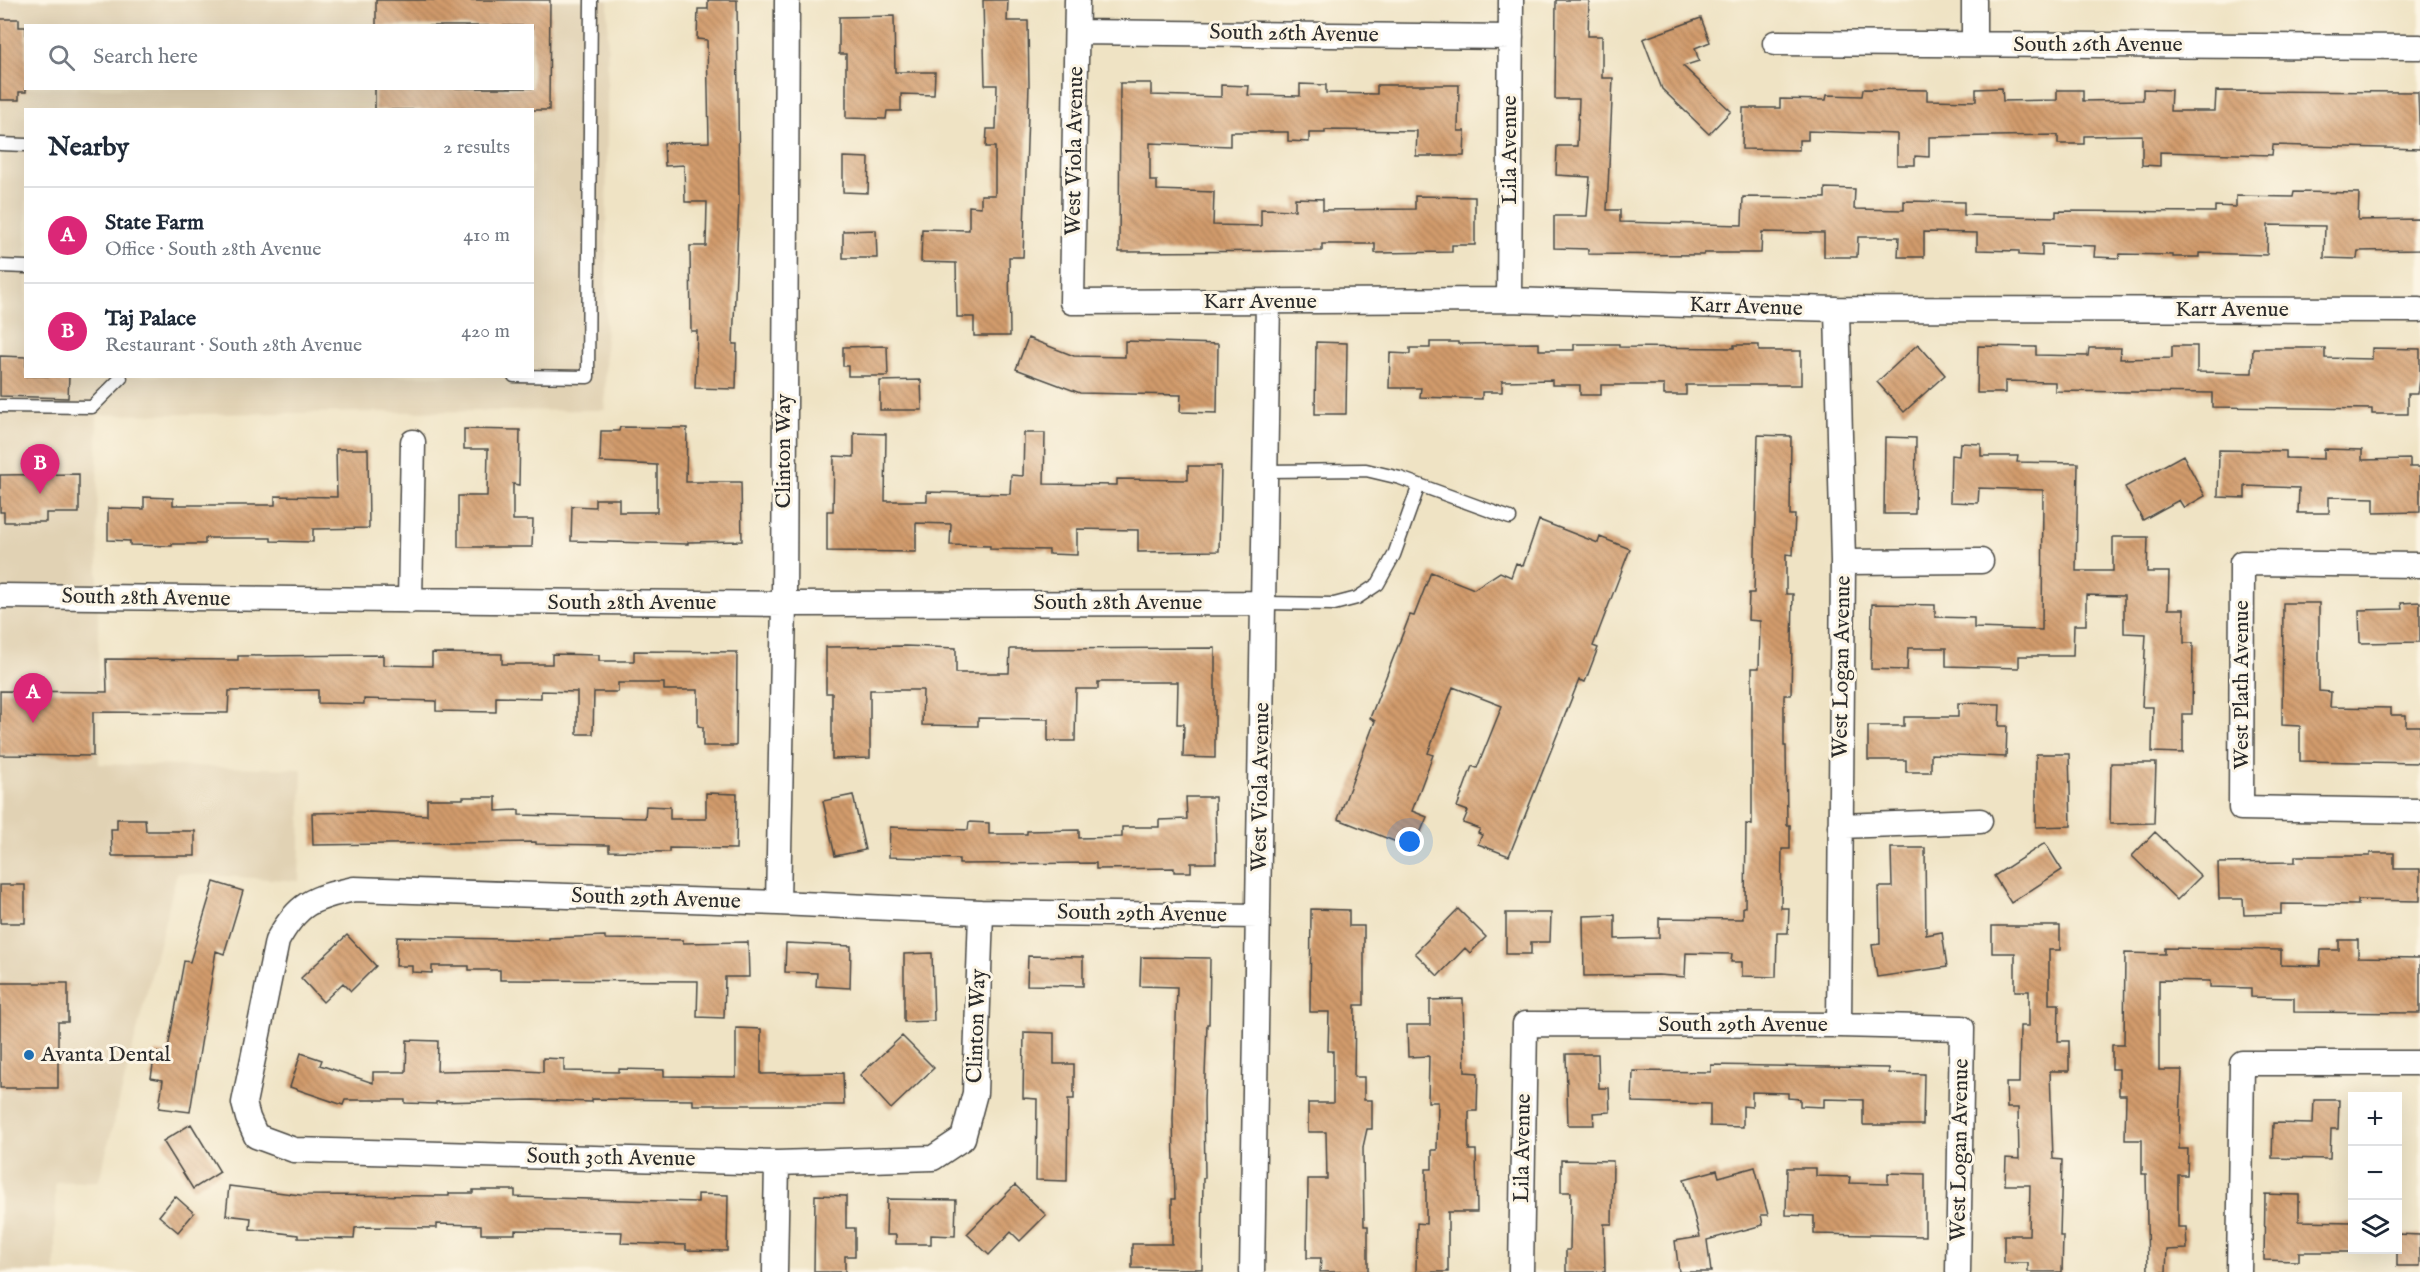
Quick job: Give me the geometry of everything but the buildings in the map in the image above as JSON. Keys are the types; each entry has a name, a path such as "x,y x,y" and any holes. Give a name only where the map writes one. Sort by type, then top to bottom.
{"street":[{"name":"Clinton Way","path":"778,903 784,604 787,0"},
{"name":"West Viola Avenue","path":"1072,302 1077,0"},
{"name":"Lila Avenue","path":"1509,300 1511,0"},
{"path":"1974,0 1974,44"},
{"name":"South 26th Avenue","path":"1077,32 1511,37"},
{"name":"South 26th Avenue","path":"1775,43 2420,46"},
{"name":"Karr Avenue","path":"1072,302 1509,300 1838,309 2420,310"},
{"name":"West Viola Avenue","path":"1252,1272 1268,302"},
{"name":"West Logan Avenue","path":"1838,309 1843,562 1839,1025"},
{"path":"410,601 412,442"},
{"path":"1843,562 1981,561"},
{"name":"West Plath Avenue","path":"2420,565 2242,563 2241,808 2420,811"},
{"name":"South 28th Avenue","path":"0,597 784,604 1264,603"},
{"path":"1840,826 1980,821"},
{"name":"South 29th Avenue","path":"256,1136 244,1103 277,941 290,919 304,905 327,895 354,889 981,912 1258,916"},
{"name":"Clinton Way","path":"963,1138 975,1093 981,912"},
{"name":"Lila Avenue","path":"1521,1272 1525,1024"},
{"name":"South 29th Avenue","path":"1525,1024 1839,1025 1962,1028"},
{"name":"West Logan Avenue","path":"1958,1272 1962,1028"},
{"path":"2239,1272 2242,1063 2420,1063"},
{"name":"South 30th Avenue","path":"256,1136 294,1150 777,1162 933,1158 963,1138"},
{"path":"775,1272 777,1162"}],"lane":[{"path":"534,376 588,377 591,0"},
{"path":"0,144 24,144"},
{"path":"0,266 24,267"},
{"path":"0,406 92,407 121,378"},
{"path":"1266,471 1366,470 1419,485 1510,518"},
{"path":"1264,603 1334,604 1357,598 1378,584 1394,555 1419,485"}],"shaded area":[{"path":"0,0 608,0 605,410 97,415 99,764 302,769 299,881 177,873 99,1181 55,1182 55,1272 0,1272"}],"place":[{"name":"Taj Palace","path":"40,494"},
{"name":"State Farm","path":"33,723"},
{"name":"Avanta Dental","path":"29,1055"}]}
